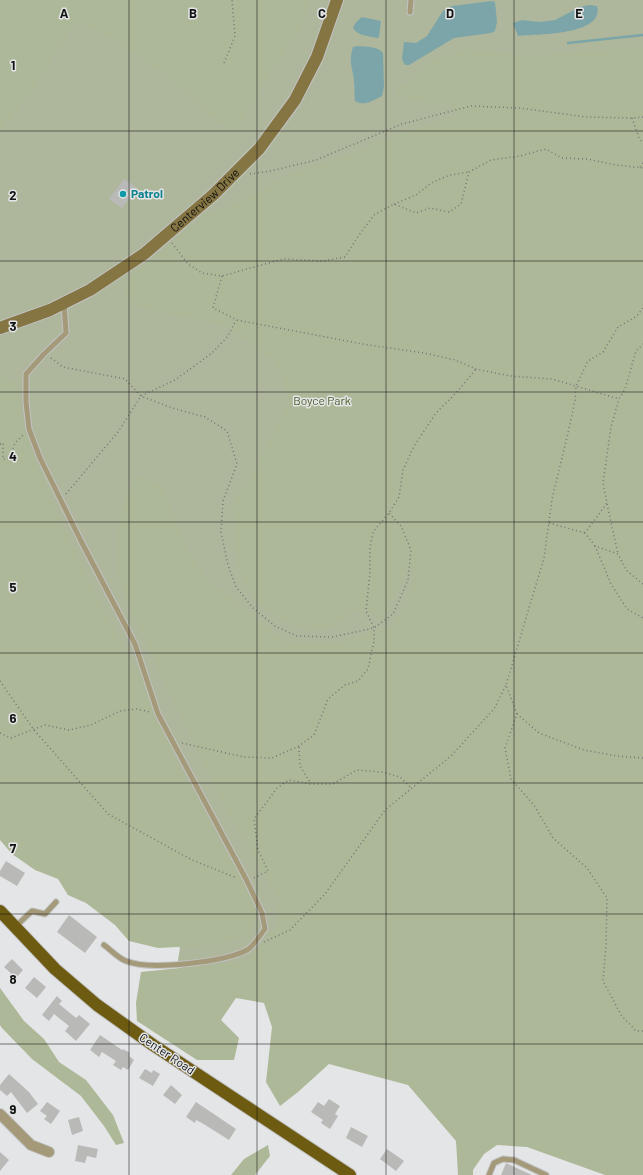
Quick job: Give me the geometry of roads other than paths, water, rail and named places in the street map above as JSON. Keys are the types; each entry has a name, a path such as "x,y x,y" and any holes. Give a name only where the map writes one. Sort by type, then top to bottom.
{"main road":[{"name":"Center Road","path":"0,911 55,969 97,1005 159,1049 350,1175"}],"street":[{"name":"Centerview Drive","path":"0,328 50,310 90,290 138,258 213,195 259,149 295,100 317,57 337,0"},
{"path":"0,1114 31,1145 49,1152"}],"lane":[{"path":"410,12 411,0"},
{"path":"64,303 66,333 26,374 26,402 29,429 40,458 80,541 135,644 158,714 247,881 262,913 265,929 248,949 231,956 208,961 157,966 126,961 104,945"},
{"path":"15,927 32,911 46,914 56,902"},
{"path":"489,1175 494,1163 503,1159 514,1160 546,1175"}],"water":[{"path":"492,1 495,2 497,22 495,31 491,33 454,38 409,65 405,65 402,59 404,42 416,43 427,36 443,11 452,6"},
{"path":"589,5 597,6 597,16 591,23 567,32 518,36 513,23 522,20 539,22 555,20 580,7"},
{"path":"362,17 381,21 379,37 377,38 364,35 355,31 353,28 354,26"},
{"path":"353,47 375,48 383,53 384,87 382,96 366,103 359,103 355,101 351,57"}],"waterway":[{"path":"568,43 643,35"}],"place":[{"name":"Patrol","path":"123,194"}],"park label":[{"name":"Boyce Park","path":"322,401"}]}
